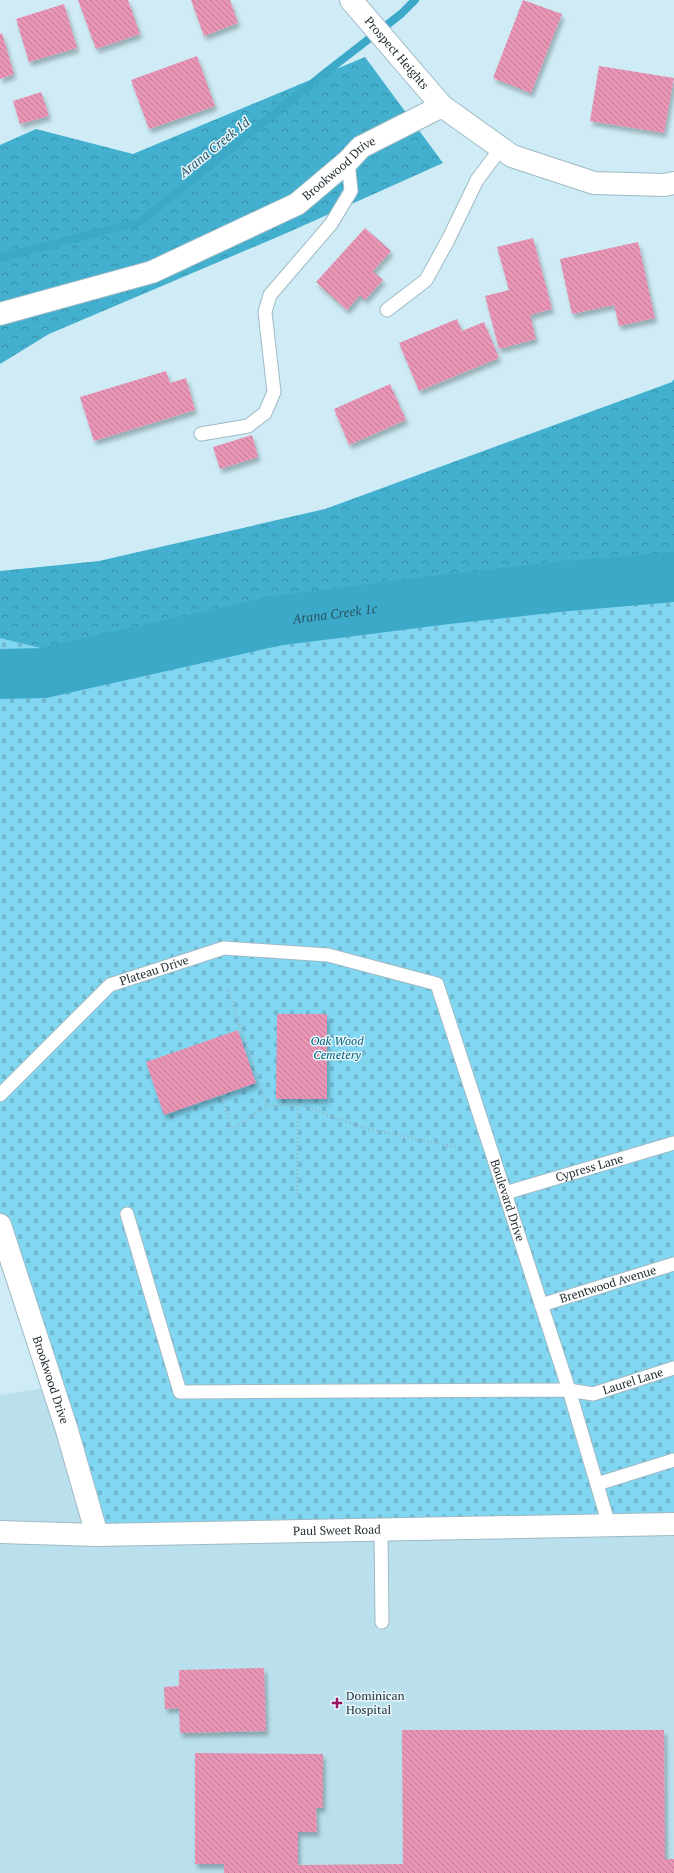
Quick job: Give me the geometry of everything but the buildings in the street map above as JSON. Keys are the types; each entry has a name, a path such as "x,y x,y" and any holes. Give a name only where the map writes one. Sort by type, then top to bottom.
{"street":[{"name":"Prospect Heights","path":"351,0 442,106"},
{"path":"442,106 512,156 594,183 664,185 674,183"},
{"name":"Brookwood Drive","path":"0,314 152,272 297,204 348,162 361,147 442,106"},
{"name":"Brookwood Drive","path":"0,1226 66,1428 97,1535"},
{"name":"Paul Sweet Road","path":"0,1532 97,1535 674,1524"}],"lane":[{"path":"387,310 426,280 448,240 477,180 501,148"},
{"path":"201,434 248,426 265,413 274,392 265,312 270,295 330,224 351,191 348,162"},
{"name":"Plateau Drive","path":"0,1095 110,985 224,948 328,955"},
{"name":"Boulevard Drive","path":"328,955 437,984 569,1390 609,1526"},
{"name":"Cypress Lane","path":"505,1193 674,1143"},
{"name":"Laurel Lane","path":"126,1214 180,1392 569,1390 593,1394 674,1368"},
{"name":"Brentwood Avenue","path":"541,1304 674,1264"},
{"path":"597,1484 674,1460"},
{"path":"381,1530 382,1622"}],"path":[{"path":"228,990 267,1106"},
{"path":"221,1095 231,1129 267,1106 298,1104 363,1128 456,1148"},
{"path":"297,1194 298,1104"}],"shaded area":[{"name":"Dominican Hospital","path":"45,1388 674,1532 674,1873 0,1873 0,1395"}],"green space":[{"path":"365,57 443,163 289,232 49,334 0,364 0,145 36,129 133,154"},
{"path":"674,379 674,817 0,1085 0,571 99,561 325,509 672,382"},
{"name":"Oak Wood Cemetery","path":"674,563 674,1532 91,1532 0,1249 0,638 114,666"}],"waterway":[{"name":"Arana Creek 1d","path":"0,258 140,222 325,73 401,14 415,0"},
{"name":"Arana Creek 1c","path":"0,674 43,673 275,621 448,599 568,586 674,577"}],"place":[{"name":"Dominican Hospital","path":"337,1703"}]}
